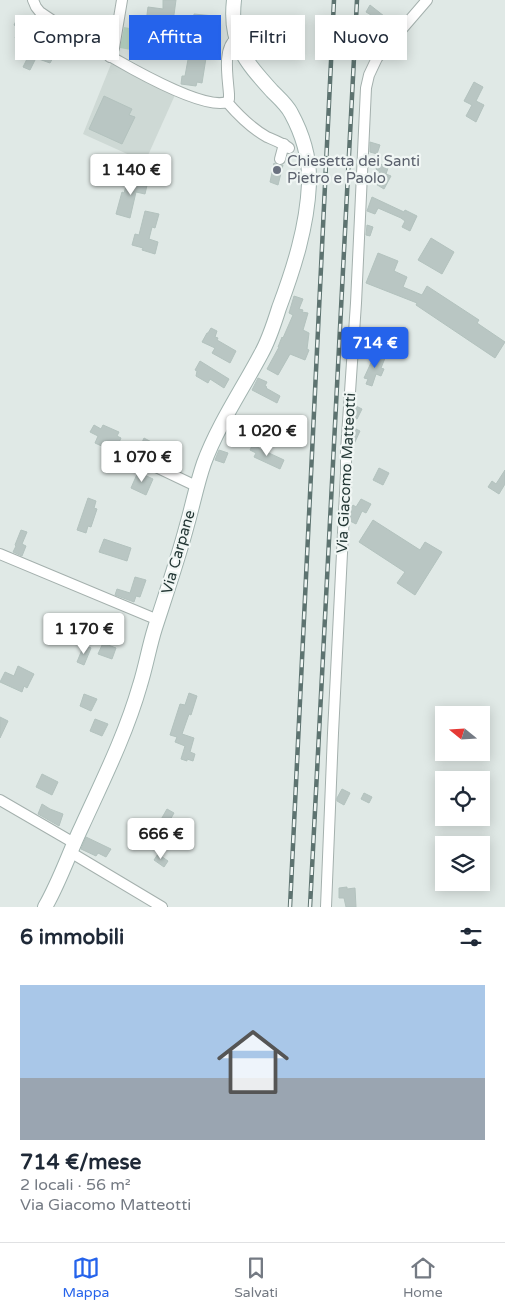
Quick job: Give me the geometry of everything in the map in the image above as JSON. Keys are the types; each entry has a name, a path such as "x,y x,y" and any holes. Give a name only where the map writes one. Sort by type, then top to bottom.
{"street":[{"path":"33,0 40,12 45,15"},
{"path":"119,18 122,0"},
{"name":"Via Carpane","path":"232,15 234,0"},
{"name":"Via Giacomo Matteotti","path":"326,907 347,442 356,303 366,88 371,68 377,58 427,0"},
{"name":"Via Carpane","path":"227,102 229,94 227,56 231,44"},
{"path":"116,60 147,77 206,102 227,102 248,125 286,146 280,159"},
{"name":"Via Carpane","path":"45,907 56,889 72,848 130,717 188,524 196,486 204,463 215,437 268,339 299,248 306,220 309,171 302,138 291,112 246,60"},
{"path":"133,456 196,486"},
{"path":"0,554 158,620"},
{"path":"0,800 162,907"}],"shaded area":[{"path":"111,64 175,95 145,162 83,134"}],"green space":[{"path":"124,27 129,28 129,50 120,48"}],"building":[{"path":"163,0 176,0 174,15 147,15 148,7 163,9"},
{"path":"370,5 383,15 371,15 366,12"},
{"path":"26,60 35,60 30,70 23,67"},
{"path":"188,60 206,60 202,83 197,82 196,86 181,84 182,76 185,76"},
{"path":"474,82 483,87 476,101 484,105 476,122 466,116 472,105 464,101"},
{"path":"104,96 132,109 129,115 135,117 122,144 89,129"},
{"path":"370,142 380,145 377,154 370,152"},
{"name":"Chiesetta dei Santi Pietro e Paolo","path":"274,163 279,166 283,165 278,185 270,182"},
{"path":"379,163 388,168 386,174 391,176 384,189 374,183 380,172 376,169"},
{"path":"129,176 148,181 145,194 136,192 130,218 116,214"},
{"path":"372,197 417,216 410,231 402,227 405,221 401,218 378,208 375,214 367,211"},
{"path":"145,211 159,214 155,228 152,227 149,239 158,242 155,254 132,245 135,234 139,235"},
{"path":"367,225 373,227 370,236 366,235"},
{"path":"431,238 454,252 442,274 418,260"},
{"path":"378,253 398,261 394,271 407,277 403,287 422,295 427,286 479,320 477,323 505,342 495,358 416,305 417,303 366,283"},
{"path":"294,296 303,299 299,309 303,310 302,312 308,313 303,330 309,333 307,349 309,350 305,360 290,354 278,375 267,369 293,315 289,313"},
{"path":"211,328 217,331 215,337 218,338 217,340 236,351 230,363 212,353 215,348 202,342"},
{"path":"375,354 385,358 381,368 384,369 381,376 376,374 372,386 366,384 368,379 364,378"},
{"path":"200,361 229,379 224,388 210,379 208,383 196,376 197,371 195,370"},
{"path":"258,378 267,382 266,388 280,396 277,403 252,390"},
{"path":"356,406 362,409 357,419 355,418"},
{"path":"267,419 284,427 276,443 259,434"},
{"path":"94,425 101,429 103,425 119,432 117,436 121,438 116,449 107,445 106,448 95,443 98,436 90,432"},
{"path":"354,428 360,431 354,444 353,443"},
{"path":"144,438 159,446 155,455 140,447"},
{"path":"254,442 259,445 258,448 284,460 280,469 254,457 256,453 250,450"},
{"path":"219,450 228,453 224,463 215,460"},
{"path":"379,468 389,473 383,485 373,480"},
{"path":"505,470 505,484 499,494 488,487 492,481 496,484"},
{"path":"138,472 153,479 146,495 131,488"},
{"path":"88,498 96,501 94,508 97,509 91,527 88,526 86,533 77,530"},
{"path":"361,499 371,504 366,513 362,511 356,524 350,521 351,509 353,505 356,507"},
{"path":"373,520 420,550 425,542 442,552 415,595 397,583 405,572 359,542"},
{"path":"21,530 27,532 22,544 26,546 22,556 13,552"},
{"path":"104,539 131,548 127,561 99,552"},
{"path":"135,577 146,580 140,597 136,596 134,602 115,595 117,589 130,593"},
{"path":"107,614 120,619 115,631 103,626"},
{"path":"103,643 116,648 112,659 98,654"},
{"path":"84,645 91,648 84,665 77,662"},
{"path":"18,666 34,674 27,688 24,686 22,692 0,682 5,672 14,676"},
{"path":"189,693 197,696 182,734 194,738 190,752 195,754 193,761 181,759 185,746 175,742 177,737 170,735 180,704 185,705"},
{"path":"84,694 97,699 91,711 80,706"},
{"path":"0,717 8,721 0,738"},
{"path":"95,719 108,724 102,736 90,731"},
{"path":"42,774 58,782 52,795 36,787"},
{"path":"342,789 350,793 344,805 337,801"},
{"path":"364,793 372,797 369,803 361,799"},
{"path":"42,804 63,814 59,826 38,814"},
{"path":"167,809 174,813 166,827 159,823"},
{"path":"86,837 111,849 106,857 98,853 96,856 81,849"},
{"path":"158,854 168,861 164,867 154,860"},
{"path":"347,887 347,889 355,888 356,907 346,907 344,898 339,898 339,888"}],"railway":[{"path":"290,907 334,0"},
{"path":"310,907 357,0"}],"place":[{"name":"Chiesetta dei Santi Pietro e Paolo","path":"277,170"}]}
